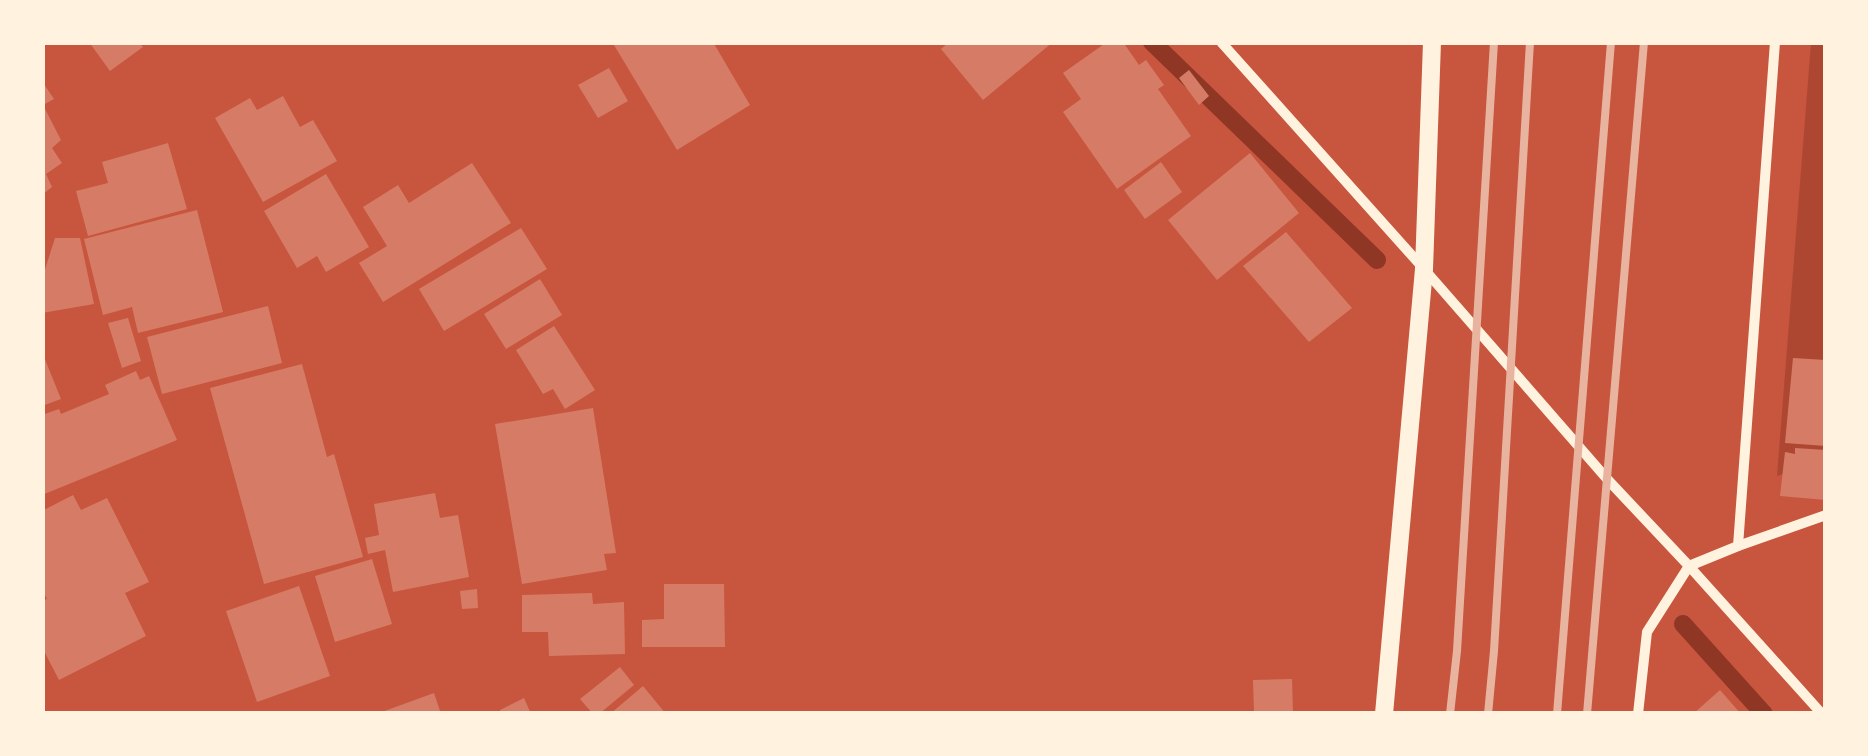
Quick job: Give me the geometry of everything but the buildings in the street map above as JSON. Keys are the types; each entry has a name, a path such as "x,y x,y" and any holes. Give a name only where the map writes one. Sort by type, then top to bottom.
{"street":[{"path":"1221,42 1608,480 1822,714"},
{"path":"1384,714 1424,268 1432,42"},
{"path":"1738,546 1776,42"},
{"path":"1638,714 1647,632 1690,566 1826,515"}],"shaded area":[{"path":"1811,43 1825,43 1825,460 1777,476"}],"waterway":[{"path":"1152,42 1377,260"},
{"path":"1683,624 1764,714"}],"railway":[{"path":"1450,714 1494,42"},
{"path":"1488,714 1530,42"},
{"path":"1557,714 1611,42"},
{"path":"1587,714 1644,42"}]}
